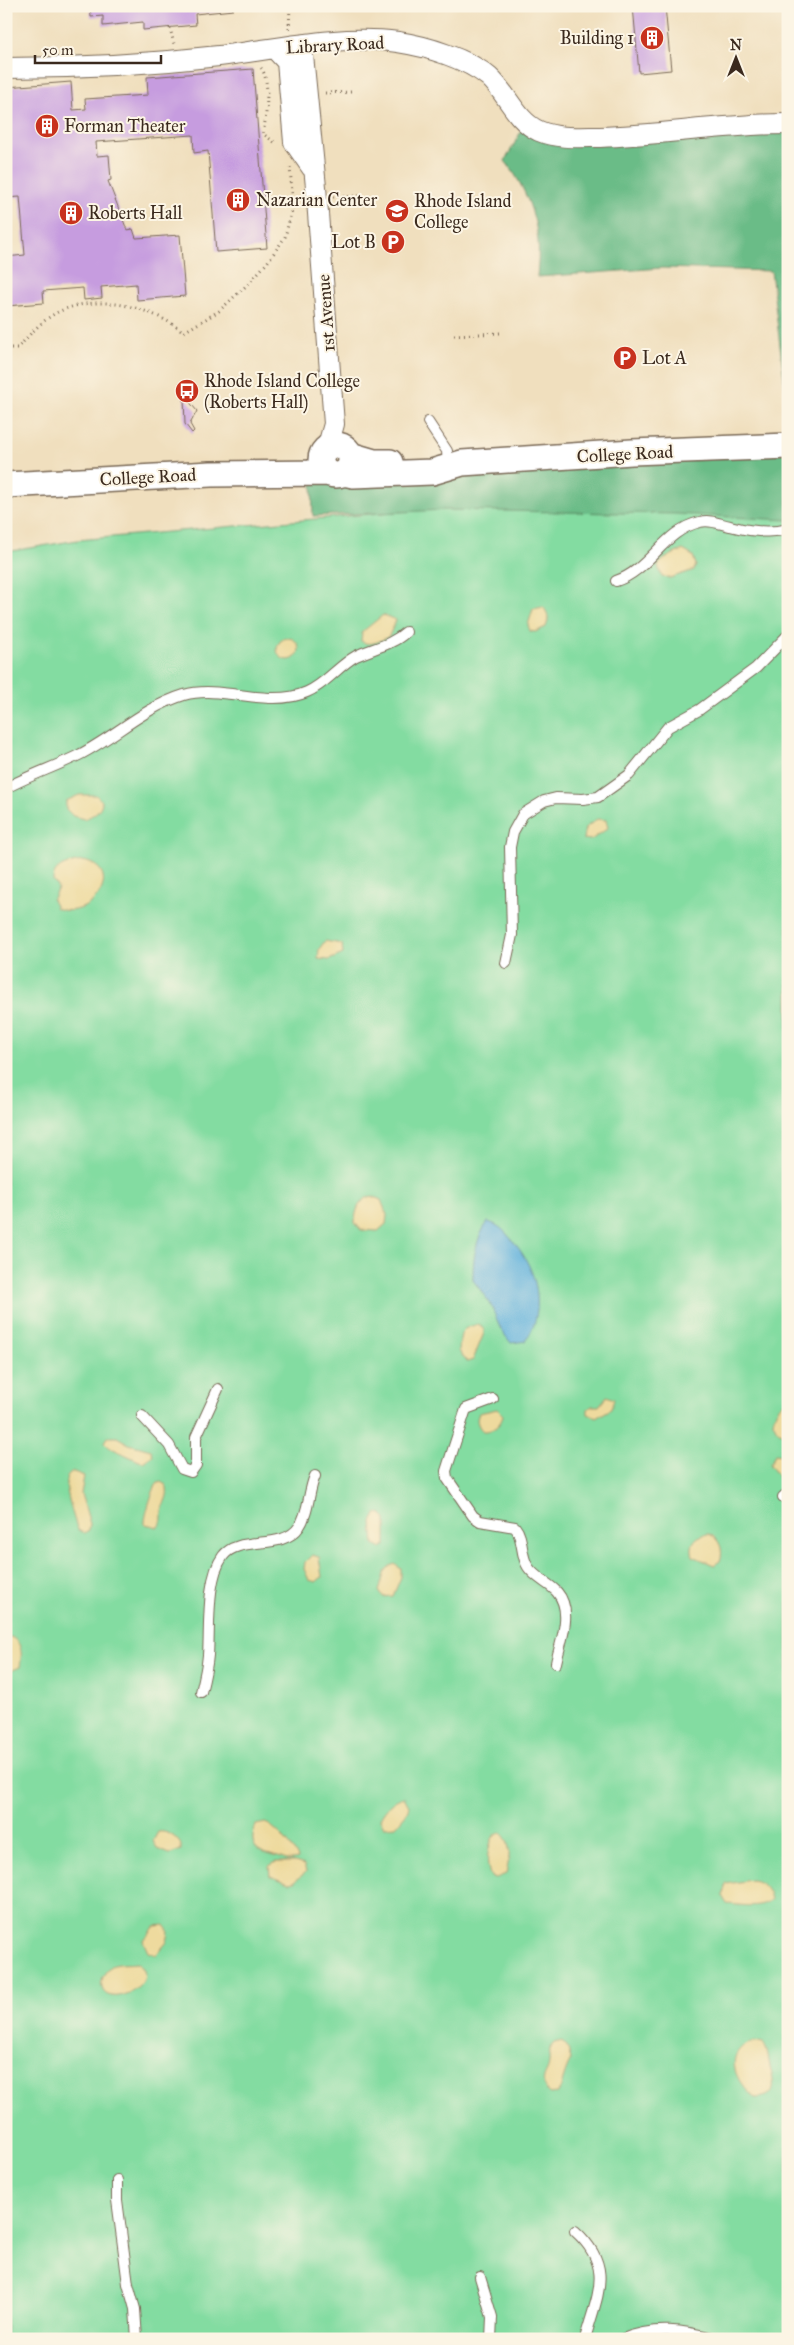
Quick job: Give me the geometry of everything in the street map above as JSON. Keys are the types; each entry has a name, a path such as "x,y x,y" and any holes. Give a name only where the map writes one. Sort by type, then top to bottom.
{"street":[{"name":"Library Road","path":"6,68 56,68 178,60 302,45 365,40 399,42 450,55 489,77 525,121 538,131 552,135 570,137 634,136 788,124"},
{"name":"1st Avenue","path":"302,45 328,339 336,454"},
{"path":"275,49 287,62 294,142 313,169"},
{"name":"College Road","path":"6,485 211,474 290,472 302,475 336,454 352,475 432,472 453,464 632,452 788,446"}],"lane":[{"path":"428,422 453,464"},
{"path":"616,581 642,567 657,550 679,531 701,521 712,521 763,532 788,529"},
{"path":"6,788 80,754 139,716 172,700 202,692 267,698 299,695 316,687 339,667 355,657 397,641 406,632"},
{"path":"506,963 512,934 510,847 513,832 523,814 544,801 556,798 582,799 598,797 629,775 668,727 699,710 756,668 788,635"},
{"path":"142,1416 169,1445 182,1469 191,1472 196,1465 196,1437 218,1389"},
{"path":"493,1399 466,1409 447,1462 447,1478 473,1516 480,1521 515,1527 519,1532 528,1566 557,1592 566,1618 556,1663"},
{"path":"201,1692 207,1662 212,1592 215,1574 222,1557 228,1550 240,1546 292,1535 302,1520 315,1476"},
{"path":"117,2180 117,2200 128,2284 135,2309 137,2339"},
{"path":"575,2231 588,2242 594,2252 598,2262 600,2280 597,2301 585,2339"},
{"path":"480,2278 492,2317 492,2339"},
{"path":"623,2339 640,2333 672,2330 686,2331 716,2339"}],"path":[{"path":"170,28 174,47"},
{"path":"256,67 263,68 266,97 267,115 262,134 282,148"},
{"path":"6,348 18,348 33,330 56,313 78,306 112,304 132,307 168,320 184,332 219,311 267,263 285,237 293,206 289,161"},
{"path":"454,336 501,333"}],"green space":[{"path":"788,124 788,412 771,271 662,268 537,277 537,231 531,209 517,178 505,161 524,126 559,134"},
{"path":"788,453 788,520 676,514 444,510 313,516 312,481"},
{"path":"788,477 788,2339 6,2339 6,552 78,540"}],"sand":[{"path":"683,550 693,556 696,565 694,570 670,578 662,577 658,566 660,563 669,556"},
{"path":"543,607 548,617 546,627 535,632 530,631 528,625 533,609"},
{"path":"383,615 396,620 389,636 371,643 361,641 362,632"},
{"path":"288,638 298,645 299,649 292,659 288,660 278,653 277,649 284,639"},
{"path":"79,795 96,795 102,801 99,810 84,819 73,816 66,809 66,801"},
{"path":"597,819 606,820 608,828 591,840 583,839 585,828"},
{"path":"83,861 96,866 102,874 103,883 99,893 92,902 82,908 69,911 56,908 52,900 58,888 53,881 56,871 64,866"},
{"path":"325,941 342,944 343,954 329,960 318,959 319,949"},
{"path":"372,1196 381,1200 387,1215 386,1224 378,1231 361,1230 355,1223 357,1210 364,1200"},
{"path":"479,1324 484,1333 473,1360 467,1362 459,1351 461,1335 464,1329"},
{"path":"607,1396 614,1399 611,1409 596,1418 588,1414 588,1409 592,1406 599,1406"},
{"path":"788,1401 788,1434 784,1435 777,1430 773,1422 774,1415 778,1409"},
{"path":"497,1409 503,1415 501,1421 493,1429 483,1431 478,1423 479,1413"},
{"path":"107,1437 117,1437 129,1444 151,1450 153,1455 143,1462 139,1461 109,1447 104,1442"},
{"path":"775,1454 788,1456 788,1478 780,1479 770,1465"},
{"path":"74,1472 84,1476 81,1494 90,1524 89,1530 85,1533 77,1528 67,1490 66,1479"},
{"path":"161,1482 166,1485 167,1492 162,1510 162,1520 158,1527 145,1524 149,1503 158,1483"},
{"path":"377,1513 382,1514 386,1520 386,1545 380,1548 374,1545 372,1522"},
{"path":"709,1534 716,1539 721,1549 720,1561 714,1565 693,1556 692,1551 693,1544 697,1538"},
{"path":"312,1555 319,1557 322,1577 316,1582 309,1580 304,1569 305,1562"},
{"path":"395,1564 401,1569 401,1577 393,1596 383,1597 379,1591 385,1571"},
{"path":"11,1637 20,1646 21,1663 20,1667 6,1673 6,1638"},
{"path":"404,1797 409,1806 406,1814 396,1826 384,1827 380,1819 384,1812 393,1802"},
{"path":"265,1823 274,1828 284,1838 298,1859 286,1860 263,1852 255,1847 253,1838 256,1825"},
{"path":"158,1832 168,1833 174,1837 181,1845 181,1850 170,1854 157,1849 153,1841"},
{"path":"501,1833 509,1847 509,1858 506,1874 496,1878 491,1877 489,1872 488,1855 490,1844 495,1834"},
{"path":"276,1862 295,1862 304,1865 306,1872 294,1882 289,1883 270,1876 269,1866"},
{"path":"751,1880 764,1886 769,1892 771,1899 757,1905 727,1904 722,1896 726,1884"},
{"path":"164,1925 169,1932 167,1942 156,1955 148,1952 143,1941 155,1926"},
{"path":"137,1963 143,1969 145,1975 143,1981 133,1991 119,1996 112,1996 103,1991 103,1976 109,1968 116,1964"},
{"path":"562,2041 568,2049 571,2060 558,2093 550,2094 544,2086 544,2078 549,2066 549,2049 554,2043"},
{"path":"754,2041 763,2043 765,2046 773,2082 772,2091 769,2095 756,2098 742,2085 735,2068 737,2052"}],"water":[{"path":"488,1222 499,1227 512,1240 528,1263 533,1276 537,1302 536,1316 526,1341 511,1343 501,1330 490,1303 473,1280 476,1250 480,1235"}],"building":[{"path":"90,6 233,6 233,10 195,14 196,25 143,30 143,22 103,26 103,16 91,17"},
{"name":"Building 1","path":"633,6 665,6 671,70 639,73"},
{"path":"253,69 267,248 216,252 208,151 194,153 193,135 96,142 97,156 109,155 111,180 108,181 127,230 133,229 136,238 180,235 185,296 137,300 136,284 101,287 102,298 84,300 83,288 43,291 44,303 6,306 6,257 25,255 20,197 6,198 6,87 71,82 73,110 86,109 85,99 148,95 147,77"},
{"path":"188,390 191,392 187,399 197,411 190,424 194,431 192,433 185,424 184,399"}],"place":[{"name":"Building 1","path":"652,38"},
{"name":"Forman Theater","path":"47,126"},
{"name":"Nazarian Center","path":"238,200"},
{"name":"Rhode Island College","path":"397,211"},
{"name":"Roberts Hall","path":"71,213"},
{"name":"Lot B","path":"393,242"},
{"name":"Lot A","path":"625,358"},
{"name":"Rhode Island College (Roberts Hall)","path":"187,391"}]}
